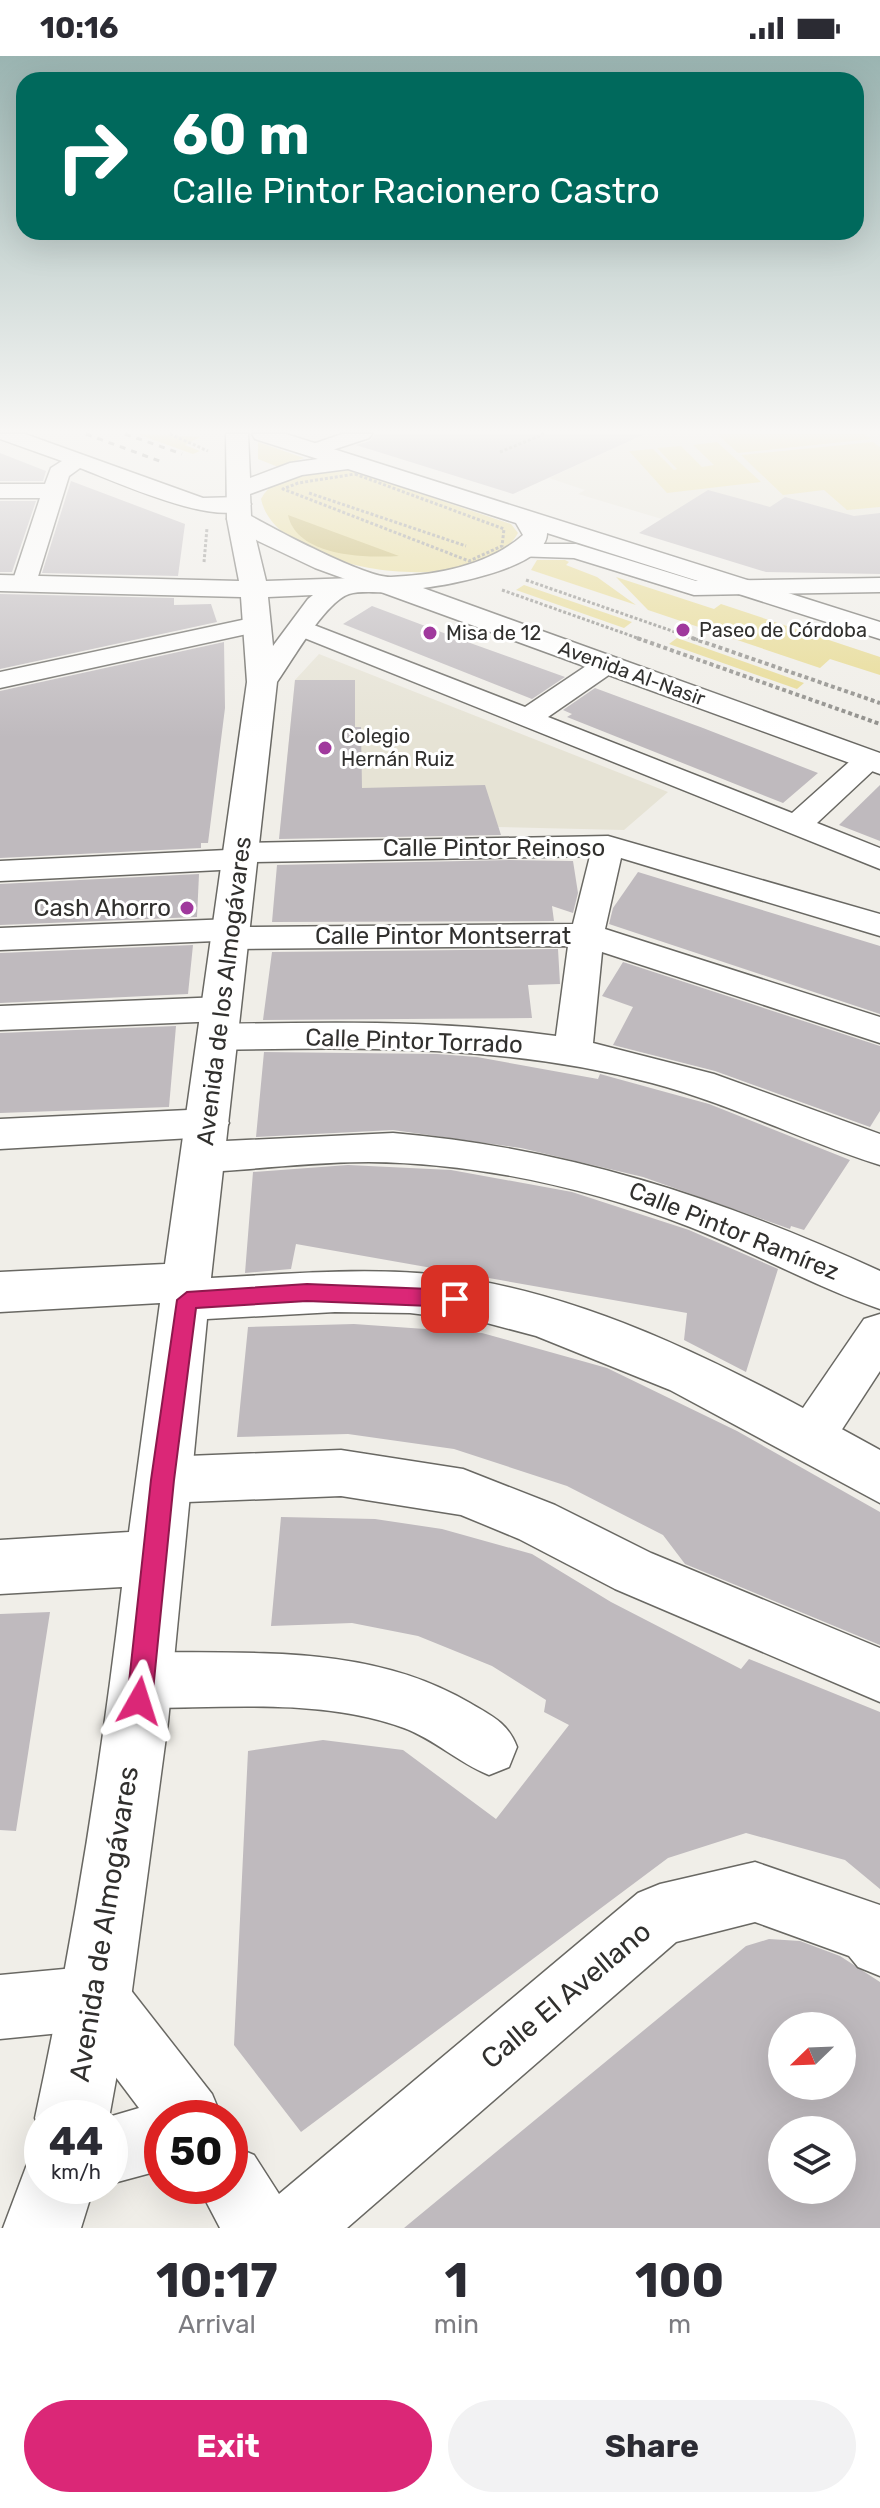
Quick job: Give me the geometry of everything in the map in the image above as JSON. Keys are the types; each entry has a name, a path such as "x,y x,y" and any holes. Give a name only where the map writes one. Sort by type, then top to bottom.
{"main road":[{"path":"137,585 191,575 214,562 224,535"},
{"name":"Avenida de los Almogávares","path":"188,1291 262,682 246,535"},
{"name":"Avenida Al-Nasir","path":"281,535 302,555 874,762"},
{"path":"12,583 254,589 338,589 384,585 477,571 522,551 536,535"},
{"path":"576,535 880,631"},
{"name":"Avenida de los Almogávares","path":"262,682 318,605 338,589"},
{"name":"Avenida de Almogávares","path":"76,2100 96,1998 142,1680 162,1480 188,1291"},
{"path":"0,1292 371,1292 483,1302 617,1341 880,1478"},
{"path":"0,1567 153,1558"},
{"path":"42,2228 50,2204"}],"street":[{"path":"12,583 33,535"},
{"path":"522,551 570,550 685,586 880,585"},
{"path":"815,611 812,602 815,596 837,586"},
{"path":"0,680 256,625"},
{"path":"301,628 880,859"},
{"path":"528,718 607,664"},
{"path":"797,825 874,762"},
{"path":"573,1052 587,935 608,846"},
{"name":"Calle Pintor Reinoso","path":"0,871 241,856 608,846 638,852 880,925"},
{"name":"Calle Pintor Montserrat","path":"0,939 231,934 587,935 880,1030"},
{"name":"Calle Pintor Torrado","path":"0,1018 220,1023 517,1043 573,1052 718,1088 880,1150"},
{"name":"Calle Pintor Ramírez","path":"0,1134 390,1148 467,1155 576,1173 708,1215 880,1291"},
{"path":"809,1439 880,1333"},
{"path":"162,1480 341,1473 403,1480 463,1492 537,1522 633,1571 880,1675"},
{"path":"142,1680 310,1684 354,1690 404,1701 489,1747"},
{"name":"Calle El Avellano","path":"293,2228 660,1915 755,1892 870,1932 880,1945"},
{"path":"0,2007 96,1998 174,2100"},
{"path":"245,2204 259,2228"}],"path":[{"path":"403,535 469,561"},
{"path":"435,535 492,555"},
{"path":"525,580 880,703"},
{"path":"491,586 880,724"}],"shaded area":[{"path":"289,535 516,535 496,554 464,567 424,572 380,570 339,560 302,545"},
{"path":"300,535 343,535 399,556 334,552"},
{"path":"717,535 880,535 880,549 776,553"},
{"path":"537,560 565,560 569,562 566,565 597,577 636,605 531,570"},
{"path":"616,577 714,609 721,604 880,657 880,675 830,659 820,668 648,610"},
{"path":"524,585 632,622 624,628 516,590"},
{"path":"677,638 804,683 797,689 669,644"},
{"path":"319,654 668,792 624,830 499,827 280,833 295,680"}],"building":[{"path":"0,535 24,535 12,572 0,572"},
{"path":"54,535 183,535 178,576 42,573"},
{"path":"647,535 880,535 880,574 766,572"},
{"path":"0,594 174,598 174,605 211,604 217,622 0,669"},
{"path":"372,606 565,677 532,699 343,624"},
{"path":"224,642 225,708 208,843 201,843 201,848 0,858 0,691"},
{"name":"Colegio Hernán Ruiz","path":"295,680 355,680 355,727 361,727 362,788 485,785 501,835 279,839"},
{"path":"595,688 818,773 783,803 567,717 572,714 563,710"},
{"path":"880,785 880,841 839,825"},
{"path":"573,861 578,893 573,913 552,906 554,921 272,922 277,865"},
{"path":"638,872 880,946 880,1014 609,924 613,908"},
{"path":"199,874 197,917 0,925 0,884"},
{"path":"193,945 188,994 0,1003 0,953"},
{"path":"558,949 560,984 528,985 532,1018 263,1020 272,952"},
{"path":"623,962 880,1046 880,1111 870,1127 715,1071 613,1045 633,1007 602,996"},
{"path":"176,1026 169,1107 0,1113 0,1033"},
{"path":"264,1052 437,1054 477,1057 598,1079 600,1074 709,1104 850,1160 804,1230 791,1226 790,1229 643,1177 521,1148 393,1130 256,1137"},
{"path":"348,1165 451,1170 572,1192 689,1230 778,1269 746,1372 684,1340 687,1313 296,1244 291,1269 245,1273 253,1172"},
{"path":"354,1324 482,1333 607,1368 737,1431 880,1512 880,1645 685,1564 663,1535 567,1486 454,1449 348,1434 237,1437 248,1327"},
{"path":"281,1517 375,1519 442,1529 532,1554 611,1602 741,1669 749,1659 880,1712 880,1889 845,1860 746,1833 668,1858 301,2132 234,2045 248,1751 323,1740 403,1750 496,1819 569,1725 544,1712 546,1700 492,1666 418,1636 352,1623 271,1626"},
{"path":"50,1612 16,1831 0,1830 0,1614"},
{"path":"769,1939 800,1941 840,1956 880,1982 880,2228 404,2228 746,1946"}],"place":[{"name":"Paseo de Córdoba","path":"683,630"},
{"name":"Misa de 12","path":"430,633"},
{"name":"Colegio Hernán Ruiz","path":"325,748"},
{"name":"Cash Ahorro","path":"187,908"}],"route":[{"path":"139,1701 162,1480 187,1300 371,1292 455,1299"}]}
